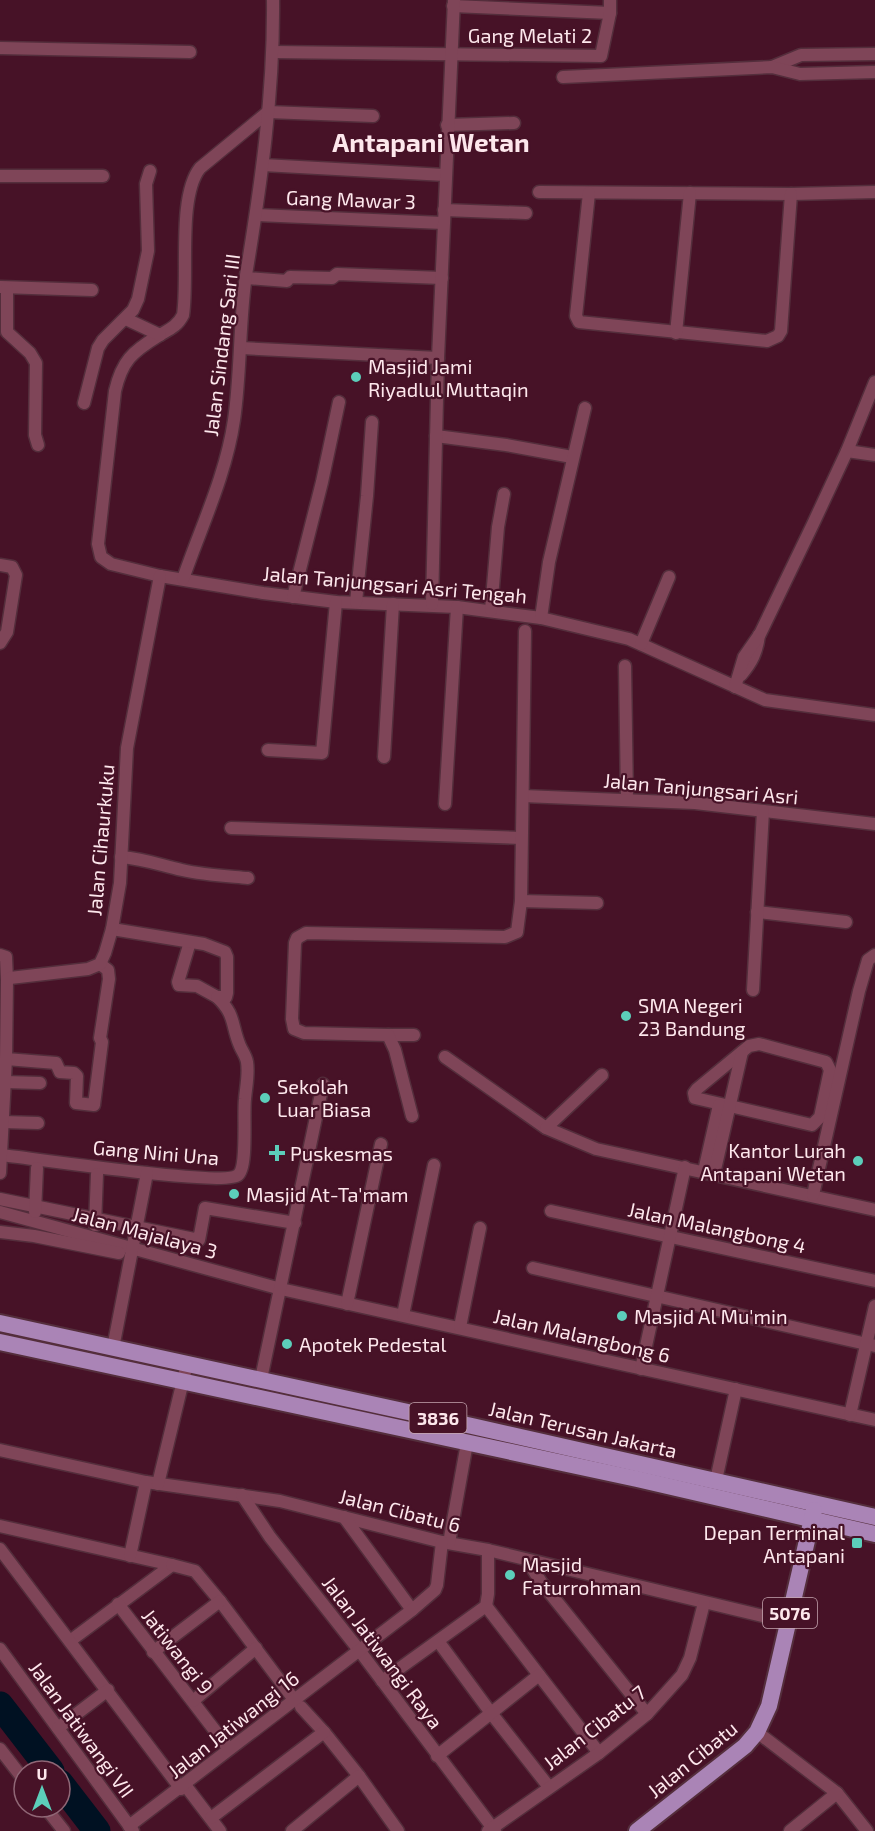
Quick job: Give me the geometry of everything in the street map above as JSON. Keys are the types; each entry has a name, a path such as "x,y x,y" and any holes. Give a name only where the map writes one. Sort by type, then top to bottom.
{"main road":[{"name":"Jalan Terusan Jakarta","path":"0,1323 261,1379 813,1512 875,1517"},
{"name":"Jalan Terusan Jakarta","path":"0,1342 467,1443 639,1471 716,1480 875,1534"},
{"name":"Jalan Cibatu","path":"637,1831 746,1746 757,1732 769,1706 813,1512"}],"street":[{"name":"Jalan Sindang Sari III","path":"183,579 224,465 231,439 246,278 257,215 274,52 273,0"},
{"path":"432,604 438,358 454,3 610,13 610,0"},
{"name":"Gang Melati 2","path":"451,54 601,56 610,13"},
{"path":"0,48 190,52"},
{"path":"274,52 451,54"},
{"path":"772,67 801,55 875,54"},
{"path":"563,76 772,67 800,74 875,72"},
{"path":"126,319 132,324 160,335 174,328 183,315 187,213 193,177 200,168 268,112 373,116"},
{"path":"447,125 514,123"},
{"path":"263,165 445,175"},
{"path":"84,403 98,348 126,319 138,299 146,266 149,237 146,184 150,171"},
{"path":"0,176 103,176"},
{"path":"539,192 791,194 875,192"},
{"path":"590,193 576,316 579,322 767,341 778,336 782,324 791,194"},
{"path":"676,333 690,193"},
{"name":"Gang Mawar 3","path":"257,215 444,217 526,213"},
{"path":"246,278 287,281 290,277 332,278 337,274 442,278"},
{"path":"38,445 35,435 36,363 30,353 7,332 4,287 92,290"},
{"name":"Jalan Tanjungsari Asri Tengah","path":"160,335 131,356 122,367 115,391 98,544 101,557 111,564 160,576 293,597 336,602 432,604 542,615 641,644 736,683 765,700 875,716"},
{"path":"241,348 438,358"},
{"path":"736,683 744,657 760,634 847,451 875,382"},
{"path":"293,597 322,482 339,402"},
{"path":"542,615 549,562 585,408"},
{"path":"356,602 372,422"},
{"path":"436,436 572,457"},
{"path":"847,451 875,455"},
{"path":"491,610 498,527 504,494"},
{"path":"0,565 12,567 16,575 7,632 1,643"},
{"name":"Jalan Cihaurkuku","path":"100,964 112,929 120,883 127,748 160,576"},
{"path":"641,644 669,577"},
{"path":"268,750 322,753 336,602"},
{"path":"384,757 393,604"},
{"path":"446,804 457,607"},
{"path":"414,1035 304,1033 294,1029 292,1019 297,938 306,933 410,937 512,936 517,932 521,901 525,631"},
{"path":"626,666 627,799"},
{"name":"Jalan Tanjungsari Asri","path":"523,796 695,803 875,824"},
{"path":"753,990 763,811"},
{"path":"231,828 521,838"},
{"path":"121,857 145,860 209,875 248,878"},
{"path":"521,901 597,903"},
{"path":"757,912 846,922"},
{"path":"112,929 204,944 225,952 227,957 226,997 217,997 197,986 179,985 177,982 190,942"},
{"path":"0,955 6,957 8,980 4,1011 0,1173"},
{"path":"813,1195 859,991 868,960 875,955"},
{"path":"4,1071 56,1063 60,1072 74,1073 77,1076 76,1103 94,1105 109,979 108,970 100,964 73,972 8,980"},
{"name":"Gang Nini Una","path":"1,1155 147,1173 231,1178 237,1175 241,1171 244,1147 243,1112 247,1061 239,1044 234,1021 227,1007 217,997"},
{"path":"388,1035 395,1050 412,1116"},
{"path":"759,1044 826,1062 830,1070 820,1117 812,1125 725,1106 695,1098 694,1093 749,1046 759,1044"},
{"path":"709,1173 725,1106 742,1053"},
{"path":"445,1057 546,1128 596,1149 875,1210"},
{"path":"4,1071 40,1083"},
{"path":"546,1128 602,1075"},
{"path":"261,1379 323,1084"},
{"path":"2,1117 38,1124"},
{"path":"347,1304 381,1144"},
{"path":"403,1315 434,1165"},
{"path":"641,1369 685,1167"},
{"path":"34,1236 37,1168"},
{"path":"113,1348 147,1173"},
{"path":"93,1247 97,1174"},
{"path":"0,1199 199,1240 204,1208 295,1223"},
{"name":"Jalan Malangbong 4","path":"551,1211 875,1281"},
{"name":"Jalan Majalaya 3","path":"0,1214 132,1255"},
{"name":"Jalan Majalaya 3","path":"0,1214 280,1289"},
{"path":"460,1327 480,1228"},
{"name":"Jalan Majalaya 3","path":"0,1232 34,1236 132,1255"},
{"path":"533,1268 871,1345"},
{"name":"Jalan Malangbong 6","path":"280,1289 875,1420"},
{"path":"850,1415 871,1345 875,1306"},
{"path":"130,1556 183,1382 186,1364"},
{"path":"716,1480 736,1389"},
{"name":"Jalan Jatiwangi 16","path":"131,1829 230,1749 298,1704 359,1650 435,1590 467,1443"},
{"name":"Jalan Cibatu 6","path":"0,1450 152,1483 280,1501 788,1623"},
{"name":"Jalan Jatiwangi Raya","path":"242,1495 270,1537 359,1650 492,1830"},
{"path":"344,1516 412,1610"},
{"path":"0,1526 195,1571 298,1704 359,1776 393,1829"},
{"path":"0,1549 183,1787 220,1831"},
{"path":"382,1681 486,1606 488,1550"},
{"path":"527,1560 541,1582 647,1714"},
{"path":"70,1641 172,1565"},
{"path":"153,1652 220,1601"},
{"name":"Jalan Cibatu 7","path":"492,1830 549,1786 599,1753 647,1714 682,1675 690,1658 704,1603"},
{"name":"Jatiwangi 9","path":"118,1605 230,1749"},
{"path":"486,1606 599,1753"},
{"path":"438,1641 549,1786"},
{"path":"193,1701 256,1648"},
{"name":"Jalan Jatiwangi VII","path":"0,1649 131,1829"},
{"path":"437,1756 539,1676"},
{"path":"58,1728 108,1690"},
{"path":"211,1818 324,1732"},
{"path":"757,1732 837,1793 867,1831"},
{"path":"0,1749 12,1764"},
{"path":"292,1831 359,1776"},
{"path":"790,1831 837,1793"}],"waterway":[{"path":"0,1705 42,1759"},
{"path":"72,1799 97,1831"}],"place":[{"name":"Masjid Jami Riyadlul Muttaqin","path":"356,377"},
{"name":"SMA Negeri 23 Bandung","path":"626,1016"},
{"name":"Sekolah Luar Biasa","path":"265,1098"},
{"name":"Puskesmas","path":"277,1153"},
{"name":"Kantor Lurah Antapani Wetan","path":"858,1161"},
{"name":"Masjid At-Ta'mam","path":"234,1194"},
{"name":"Masjid Al Mu'min","path":"622,1316"},
{"name":"Apotek Pedestal","path":"287,1344"},
{"name":"Depan Terminal Antapani","path":"857,1543"},
{"name":"Masjid Faturrohman","path":"510,1575"}],"district":[{"name":"Antapani Wetan","path":"431,141"}]}
